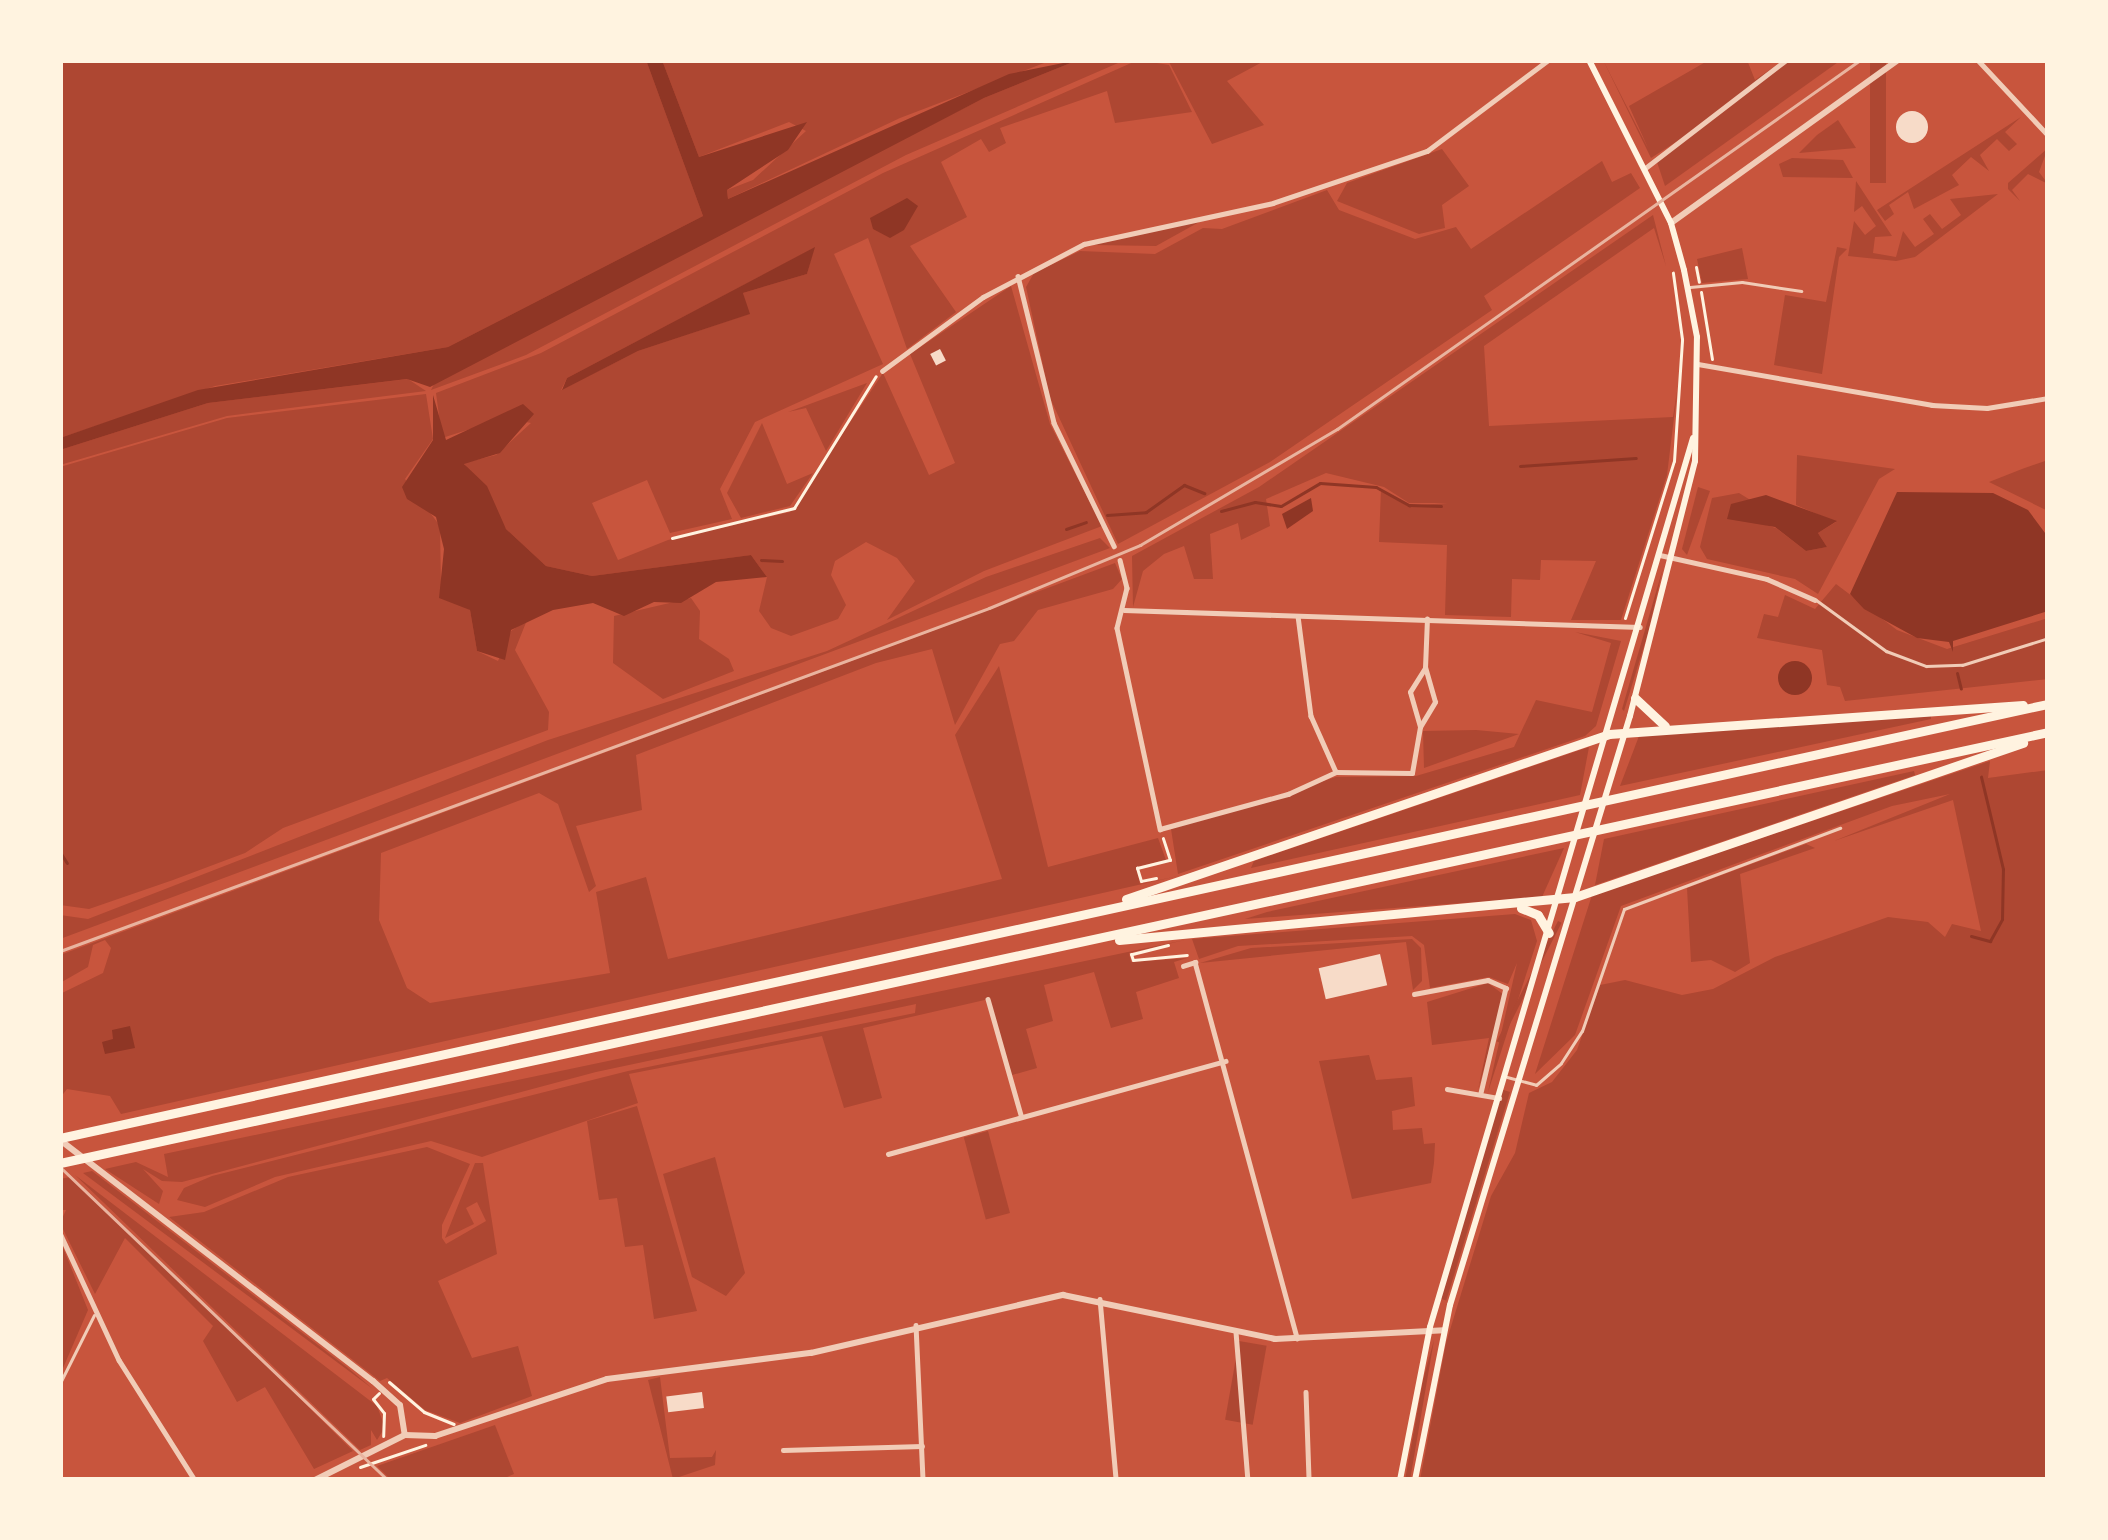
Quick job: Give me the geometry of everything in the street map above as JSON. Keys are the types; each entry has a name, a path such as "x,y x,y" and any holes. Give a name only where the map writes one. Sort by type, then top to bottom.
{"highway":[{"path":"1635,698 1648,717 1670,728"},
{"path":"1070,917 1609,734 2048,703"},
{"path":"60,1139 2048,703"},
{"path":"1078,944 1559,900 2048,733"},
{"path":"60,1163 2048,733"},
{"path":"1510,906 1538,916 1549,933"}],"main road":[{"path":"1415,1480 1444,1330 1618,756 1673,556 1694,434 1698,364 1689,288 1671,224 1591,61"},
{"path":"1400,1480 1430,1327 1603,755 1694,434"}],"street":[{"path":"882,370 1018,276 1108,235 1273,203 1418,155 1548,60"},
{"path":"1643,169 1786,60"},
{"path":"1671,224 1898,60"},
{"path":"1978,60 2048,135"},
{"path":"1018,276 1054,423 1114,546"},
{"path":"1698,364 1932,405 1987,408 2048,398"},
{"path":"1660,555 1815,600"},
{"path":"1120,560 1127,588 1120,648 1160,829 1288,794 1336,772 1412,773 1420,727 1435,694 1425,668 1427,619"},
{"path":"1121,610 1640,627"},
{"path":"1298,616 1311,716 1336,772"},
{"path":"1420,727 1410,692 1425,668"},
{"path":"1183,965 1195,962 1225,1060 1297,1338"},
{"path":"1414,994 1488,980 1506,988 1481,1093"},
{"path":"988,999 1022,1118"},
{"path":"888,1154 1225,1060"},
{"path":"1447,1089 1499,1099"},
{"path":"60,1139 400,1405 406,1435"},
{"path":"60,1233 97,1311 195,1480"},
{"path":"315,1480 406,1435 435,1436 607,1379 812,1353 916,1325 1063,1295 1100,1299 1236,1332 1297,1338 1430,1327 1444,1330"},
{"path":"1100,1299 1116,1480"},
{"path":"916,1325 923,1480"},
{"path":"1236,1332 1247,1480"},
{"path":"1306,1393 1309,1480"},
{"path":"783,1450 922,1446"}],"lane":[{"path":"1689,288 1801,291"},
{"path":"1815,600 1886,651 1926,666 1962,665 2048,638"},
{"path":"1506,1076 1543,1083 1574,1045 1624,909 1840,828"},
{"path":"60,1382 97,1311"},
{"path":"60,1427 60,1468"}],"path":[{"path":"1696,267 1715,360"},
{"path":"1624,626 1674,461 1682,338 1673,273"},
{"path":"672,538 794,508 882,370"},
{"path":"1160,829 1170,860 1137,868 1141,881 1174,874"},
{"path":"1170,945 1131,953 1133,960 1195,960"},
{"path":"385,1384 454,1424"},
{"path":"374,1445 386,1422 373,1399 378,1394"},
{"path":"355,1469 436,1442"}],"shaded area":[{"path":"60,60 646,60 703,216 448,347 215,386 60,438"},
{"path":"646,60 662,60 699,157 807,122 788,150 727,190 728,199 1009,74 1078,60 984,98 430,387 407,379 208,403 60,450 60,438 198,390 448,347 703,216"},
{"path":"662,60 1052,60 900,118 728,199 727,190 753,180 806,131 789,122 699,157"},
{"path":"1078,60 1125,60 906,155 526,355 431,390 438,376 984,98"},
{"path":"1138,60 1169,65 1192,112 1115,123 1107,91 1000,128 1006,143 989,152 981,139 941,162 967,217 910,246 956,312 907,349 868,238 834,254 883,364 755,422 720,489 732,519 670,533 647,480 592,503 618,560 668,540 790,512 883,373 929,475 955,463 910,354 1011,286 1050,424 1102,526 984,571 887,620 915,581 897,558 866,542 835,561 831,575 846,605 838,619 791,636 771,628 759,611 767,577 751,555 592,576 546,566 506,529 464,463 496,455 531,423 505,418 442,438 436,393 541,353 883,173","holes":["814,248 807,274 743,293 749,314 638,351 561,390 567,378"]},
{"path":"1168,60 1266,60 1227,81 1264,125 1212,144"},
{"path":"1603,60 1648,148 1629,106 1709,60 1747,60 1755,80 1784,60 1735,104 1651,158"},
{"path":"1788,60 1841,60 1665,186 1657,162"},
{"path":"1870,60 1886,60 1886,183 1870,183"},
{"path":"2021,117 2005,132 2017,144 2009,151 1997,139 1980,155 1989,171 1971,157 1952,175 1959,185 1914,209 1908,192 1889,205 1894,214 1885,221 1877,210"},
{"path":"1838,120 1856,148 1799,153 1817,135"},
{"path":"2048,148 2039,172 2048,184 2028,174 2012,190 2020,201 2008,189 2008,183"},
{"path":"1442,149 1469,186 1442,205 1445,228 1419,234 1337,201 1347,183"},
{"path":"1792,158 1843,160 1853,178 1783,177 1779,164"},
{"path":"1602,161 1612,182 1631,173 1640,188 1484,296 1492,310 1270,462 1118,544 1050,398 1026,287 1034,273 1080,251 1155,254 1203,228 1222,229 1327,190 1339,210 1415,239 1456,227 1471,249"},
{"path":"1856,181 1892,236 1875,237 1873,253 1896,257 1903,231 1915,247 1934,234 1923,219 1930,214 1942,229 1961,215 1950,199 1998,194 1915,257 1896,261 1848,256 1854,221 1865,235 1876,226 1862,206 1854,212"},
{"path":"907,198 918,206 904,230 890,238 873,229 870,218"},
{"path":"1653,215 1666,266 1654,228 1484,346 1489,426 1673,417 1678,385 1667,475 1621,620 1571,620 1596,561 1541,560 1540,580 1512,579 1511,617 1445,615 1447,545 1379,542 1381,489 1407,506 1448,503 1409,503 1384,487 1326,473 1266,499 1270,526 1241,540 1238,523 1210,534 1213,579 1194,579 1184,546 1164,554 1143,571 1133,607 1132,556 1259,487"},
{"path":"1201,221 1156,246 1093,245 1110,239"},
{"path":"815,247 807,274 743,293 750,314 638,351 562,390 567,378"},
{"path":"1837,247 1847,249 1839,257 1822,374 1774,365 1785,295 1826,302"},
{"path":"1742,248 1748,279 1702,283 1697,259"},
{"path":"408,379 426,391 227,416 60,465 60,450 208,403"},
{"path":"867,383 826,451 806,408 788,412"},
{"path":"426,394 433,439 405,479 440,526 441,587 470,610 477,651 498,661 511,631 527,620 515,650 549,712 548,730 283,828 245,853 173,880 89,909 60,905 60,467 227,418"},
{"path":"433,395 446,440 523,404 534,414 500,453 464,464 487,486 506,529 546,566 592,576 751,555 767,577 716,582 681,603 654,602 624,616 593,603 553,610 511,630 505,660 477,651 470,610 439,598 444,549 436,517 407,499 402,487 433,440"},
{"path":"762,423 787,484 813,473 790,506 741,518 727,493"},
{"path":"1797,455 1895,469 1879,479 1818,594 1795,579 1707,559 1700,547 1712,498 1739,493 1752,501 1740,502 1742,518 1776,528 1806,551 1827,547 1818,533 1836,522 1796,505"},
{"path":"2048,460 2048,511 1989,482 2022,469"},
{"path":"1698,487 1710,491 1687,555 1682,549"},
{"path":"1897,492 1993,493 2028,510 2048,537 2048,611 1953,641 1953,652 1949,642 1917,638 1864,609 1850,594"},
{"path":"1766,495 1837,521 1818,533 1827,547 1806,551 1775,527 1727,519 1731,504"},
{"path":"1311,498 1313,511 1287,529 1282,514"},
{"path":"1100,538 1110,548 60,939 60,915 88,919 548,740 827,651 986,577"},
{"path":"1115,563 1122,579 1113,589 1038,610 1014,641 1000,644 955,725 932,649 876,663 636,755 642,810 576,826 596,886 589,892 558,804 539,793 381,853 379,920 407,988 430,1003 610,973 596,892 646,877 668,959 1002,879 955,735 999,666 1048,867 1158,838 1166,860 1136,867 1140,884 1178,876 121,1114 110,1096 67,1089 60,1098 60,994 103,973 111,948 105,940 93,945 88,967 60,983 60,955"},
{"path":"1663,568 1648,633 1624,711 1622,709"},
{"path":"1836,584 1897,630 1947,649 2048,618 2048,679 1845,701 1840,687 1827,685 1822,650 1757,638 1764,614 1778,617 1785,595 1815,609"},
{"path":"691,598 700,611 699,639 729,659 734,671 663,699 613,663 614,616"},
{"path":"1575,632 1621,641 1596,726 1585,736 1178,874 1171,829 1336,777 1416,776 1514,747 1536,700 1592,712 1611,643"},
{"path":"1795,661 1807,666 1812,678 1807,690 1795,695 1783,690 1778,678 1783,666"},
{"path":"1931,719 1620,786 1639,736"},
{"path":"1476,730 1519,734 1424,768 1423,731"},
{"path":"1589,747 1580,795 1251,868 1254,861"},
{"path":"1990,761 1988,778 2048,770 2048,1480 1420,1480 1446,1343 1491,1196 1515,1153 1529,1093 1552,1082 1577,1050 1600,985 1625,980 1682,995 1713,989 1775,957 1888,917 1928,922 1945,937 1952,924 1981,931 1953,800 1834,841 1950,794 1892,806 1621,906 1575,1035 1535,1074 1592,895"},
{"path":"1914,771 1915,775 1595,885 1604,839"},
{"path":"1806,844 1815,848 1740,874 1750,963 1735,972 1711,960 1691,962 1687,888"},
{"path":"1564,848 1542,897 1245,919 1267,912"},
{"path":"1515,914 1531,920 1537,941 1488,1092 1517,963 1508,984 1489,977 1430,988 1424,945 1412,936 1238,946 1199,959 1192,939"},
{"path":"1558,921 1562,923 1500,1043 1497,1041"},
{"path":"1412,939 1421,948 1422,981 1413,990 1406,942 1200,963 1251,948"},
{"path":"1185,940 1129,953 1131,962 1187,958 1174,962 1179,978 1136,992 1143,1019 1111,1028 1094,972 1044,985 1053,1021 1026,1029 1037,1068 1012,1075 989,999 863,1028 882,1098 844,1108 822,1036 629,1074 638,1103 482,1157 431,1141 275,1177 205,1207 177,1200 184,1188 212,1176 628,1071 915,1013 916,1004 596,1072 182,1182 162,1181 143,1169 163,1191 159,1204 105,1169 136,1162 168,1177 164,1154"},
{"path":"1488,983 1504,995 1478,1090 1489,1038 1432,1045 1427,1002"},
{"path":"130,1026 135,1048 105,1054 102,1042 113,1039 112,1030"},
{"path":"1369,1055 1376,1080 1412,1077 1415,1106 1392,1111 1393,1130 1422,1128 1424,1144 1435,1143 1434,1163 1431,1183 1352,1199 1319,1061"},
{"path":"1500,1089 1510,1092 1446,1300 1437,1298"},
{"path":"637,1106 697,1311 654,1319 643,1245 625,1247 617,1198 599,1200 587,1121"},
{"path":"988,1131 1010,1213 986,1220 964,1137"},
{"path":"427,1147 470,1164 442,1225 446,1244 486,1221 477,1202 466,1208 474,1224 445,1238 475,1163 483,1163 497,1254 438,1281 472,1358 518,1346 532,1396 460,1423 425,1410 387,1378 380,1381 169,1217 204,1212 288,1177"},
{"path":"715,1157 745,1273 726,1296 692,1277 663,1174"},
{"path":"92,1171 348,1368 373,1389 83,1173"},
{"path":"75,1175 377,1406 383,1422 377,1440 371,1430 371,1445 360,1450"},
{"path":"70,1177 353,1451 314,1469 265,1387 237,1402 203,1341 213,1326 125,1238 95,1294 60,1223 66,1210 60,1210 60,1179"},
{"path":"60,1240 88,1310 60,1375"},
{"path":"1434,1340 1410,1480 1405,1480 1423,1380"},
{"path":"1239,1341 1267,1346 1253,1425 1225,1420"},
{"path":"660,1377 670,1458 712,1457 716,1450 715,1465 673,1479 648,1380"},
{"path":"495,1425 514,1474 500,1480 391,1480 377,1466"}],"building":[{"path":"1912,111 1923,116 1928,127 1923,138 1912,143 1901,138 1896,127 1901,116"},
{"path":"940,349 946,361 936,366 930,354"},
{"path":"1380,954 1387,985 1326,999 1319,968"},
{"path":"702,1392 704,1408 668,1412 666,1396"}],"waterway":[{"path":"1520,466 1636,458"},
{"path":"1221,511 1255,502 1281,506 1320,483 1376,487 1409,505 1441,506"},
{"path":"1107,515 1146,512 1184,485 1204,493"},
{"path":"1066,529 1086,522"},
{"path":"761,560 782,561"},
{"path":"1957,673 1961,689"},
{"path":"1971,936 1990,941 2002,919 2003,869 1981,777"},
{"path":"60,852 67,863"}],"railway":[{"path":"60,951 989,608 1140,545 1337,429 1860,60"},
{"path":"60,1167 388,1480"}]}
